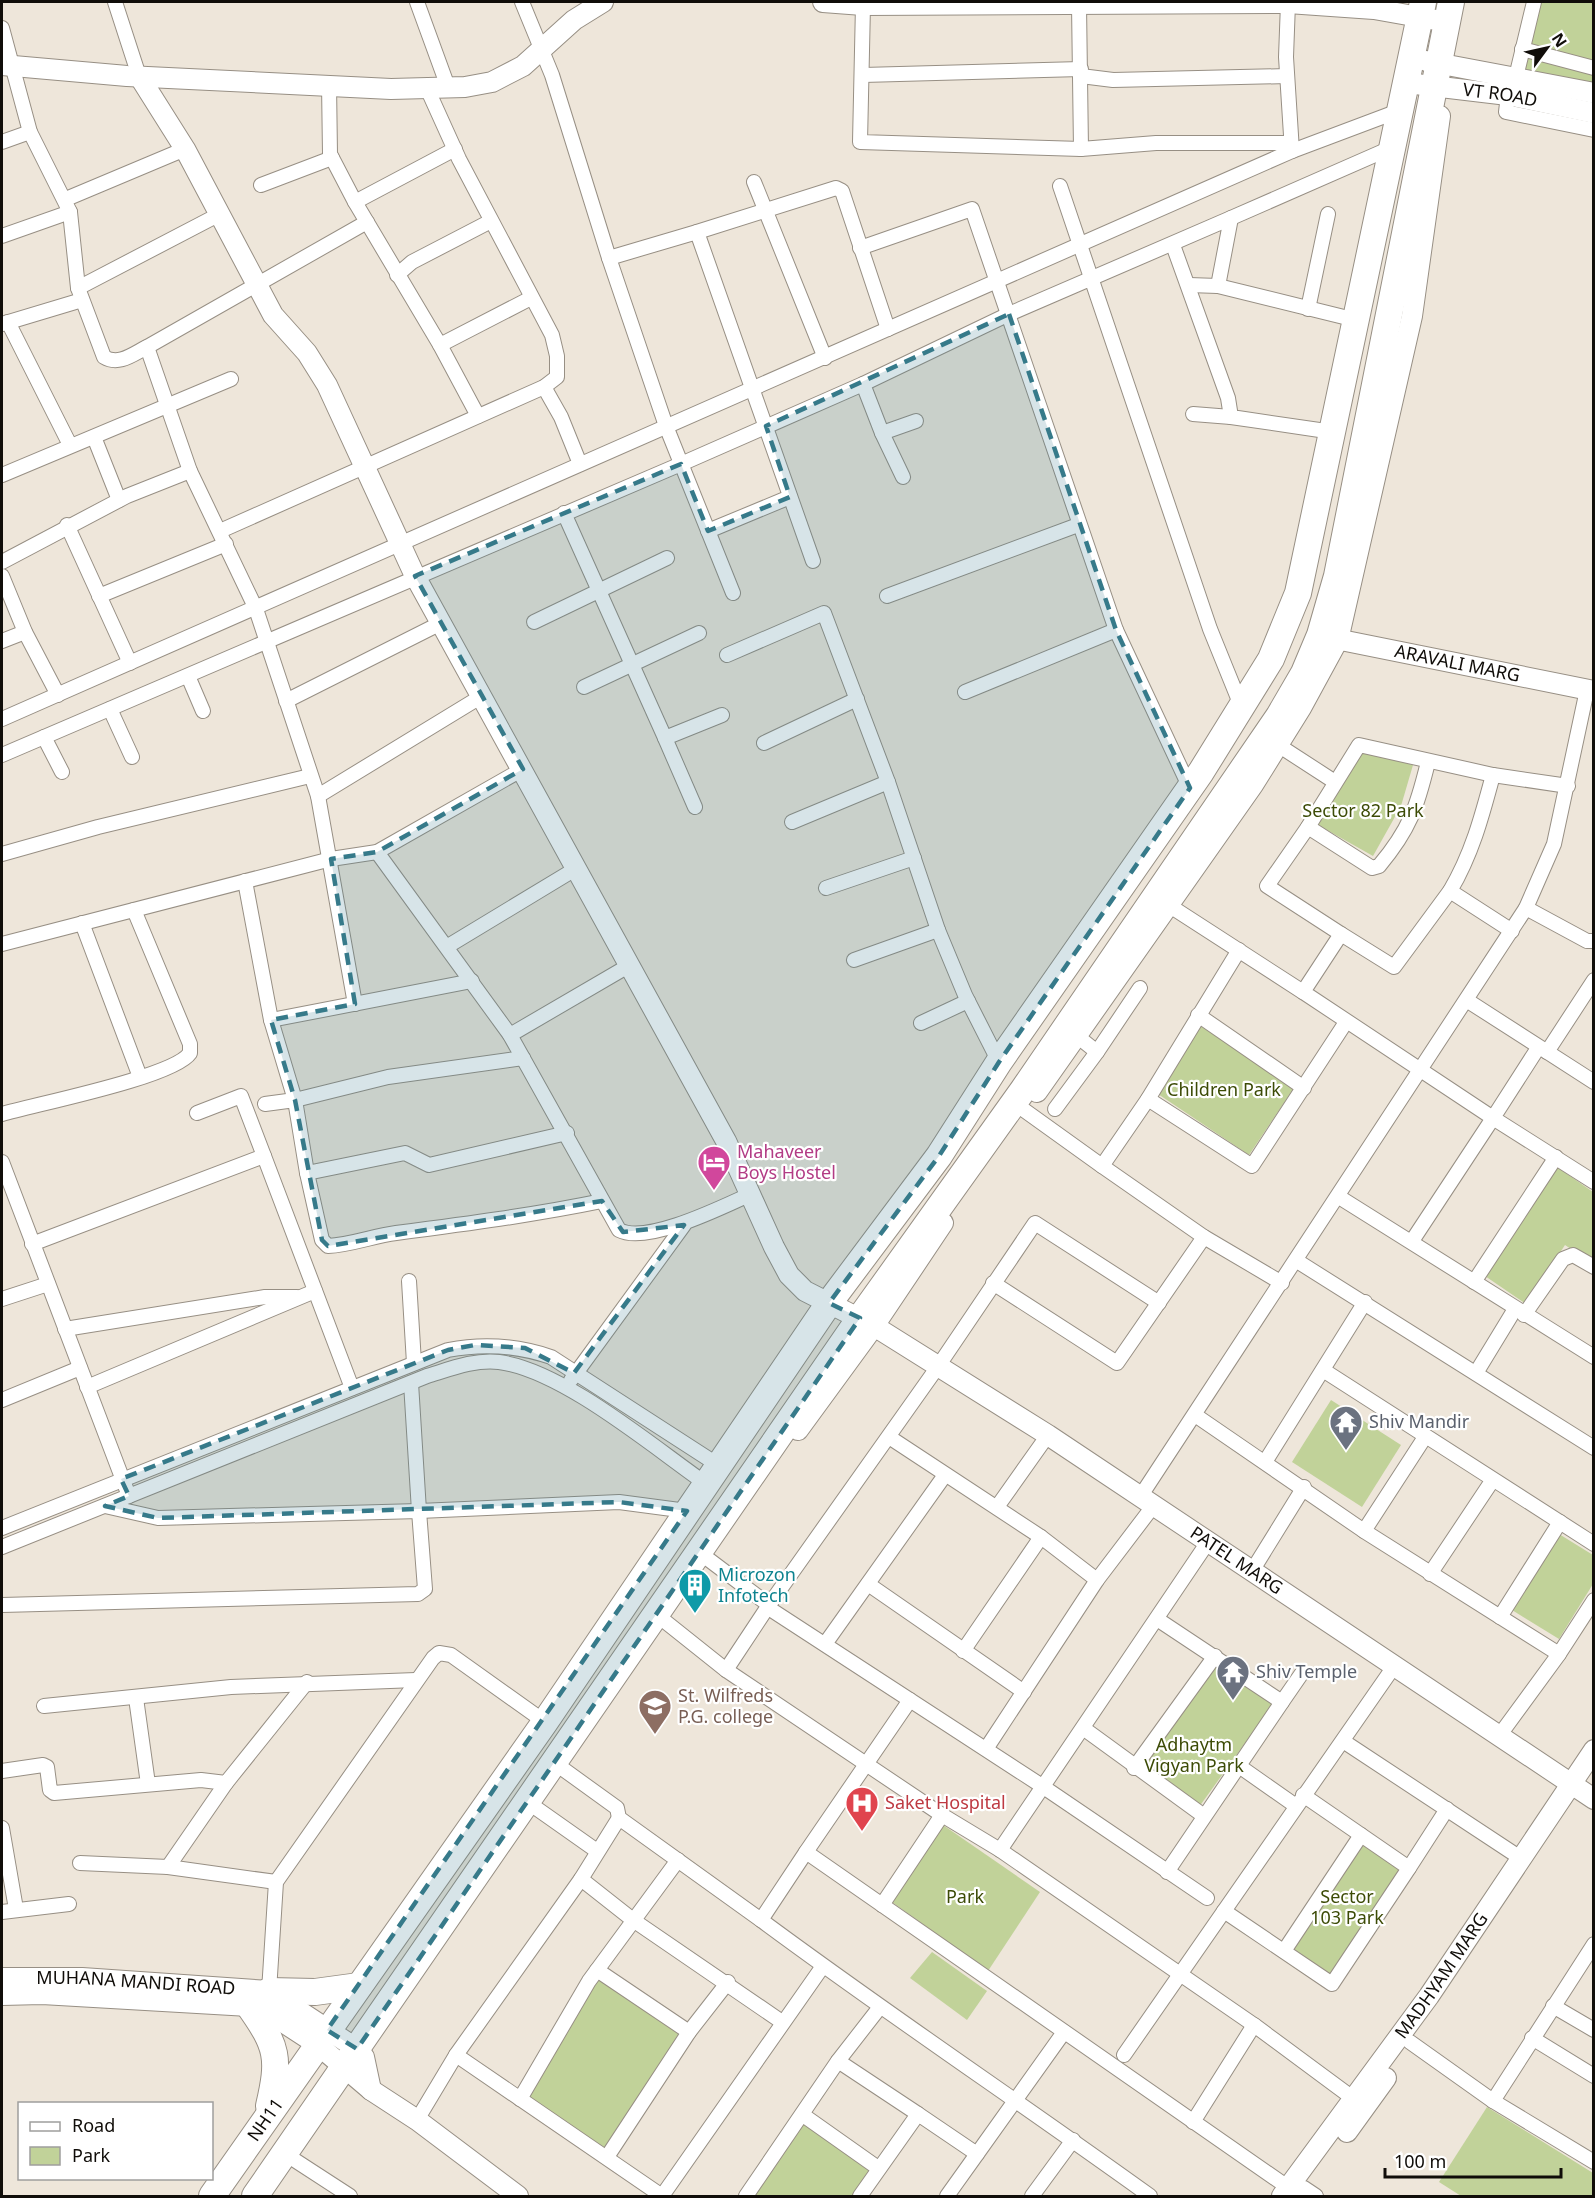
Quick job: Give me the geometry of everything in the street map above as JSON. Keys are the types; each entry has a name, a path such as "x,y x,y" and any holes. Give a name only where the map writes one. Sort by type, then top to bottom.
{"highway":[{"path":"255,2196 354,2062 867,1322 1280,716 1304,673 1329,638 1336,576 1453,8"},
{"name":"NH11","path":"212,2196 545,1722 829,1303 939,1156 999,1062 1190,788 1242,708 1270,659 1298,593 1421,9"},
{"path":"266,2118 277,2073 275,2053 266,2031 259,1999 359,1986"}],"street":[{"path":"115,2 139,76"},
{"path":"417,2 448,87"},
{"path":"522,2 552,75 609,258 666,426 733,593"},
{"path":"6,65 139,76 391,89 448,87 492,82 523,66 574,20 603,2"},
{"path":"826,2 863,5 1315,3 1421,9 1453,8"},
{"path":"1534,2 1506,112 1593,130"},
{"path":"1288,3 1287,76 1291,147"},
{"path":"1073,4 1081,72 1081,149"},
{"path":"863,5 860,142 1081,149 1156,143 1291,147"},
{"path":"2,28 6,65 30,132 68,206 80,294 104,357 111,362 119,361 147,347 257,287 367,222"},
{"path":"1522,49 1593,68"},
{"name":"VT ROAD","path":"1409,71 1512,86 1593,93"},
{"path":"863,75 1081,72 1113,80 1287,76"},
{"name":"PATEL MARG","path":"139,76 185,149 273,315 307,353 327,385 415,576 726,1141 789,1275 805,1291 867,1322 1048,1435 1582,1792"},
{"path":"329,84 332,158 355,202 440,345 477,416"},
{"path":"99,596 364,467 544,387 557,377 557,356 552,334 491,220 426,86"},
{"name":"VT ROAD","path":"1512,86 1593,113"},
{"path":"2,719 752,388 999,282 1291,147 1401,110"},
{"path":"2,142 30,132"},
{"path":"2,755 265,643 415,576 681,464 863,384 1009,314 1393,147"},
{"path":"2,236 185,149"},
{"path":"355,202 455,149"},
{"path":"261,185 332,158"},
{"path":"754,182 825,358"},
{"path":"1060,186 1090,279 1128,380 1210,629 1242,708"},
{"path":"609,258 836,188 842,191 888,329"},
{"path":"860,248 972,209 999,282 1078,525 1116,630 1190,788"},
{"path":"1308,309 1328,213"},
{"path":"70,445 5,323 80,294 218,215"},
{"path":"1218,286 1231,218"},
{"path":"397,274 412,261 491,220"},
{"path":"697,232 813,561"},
{"path":"1173,244 1228,398 1231,417"},
{"path":"1189,285 1218,286 1356,320"},
{"path":"440,345 531,298"},
{"path":"147,347 170,406 190,471 255,609 318,796 331,859 355,1005"},
{"path":"2,475 231,379"},
{"path":"863,384 882,433 903,477"},
{"path":"544,387 561,417 580,464"},
{"path":"1193,414 1231,417 1333,432"},
{"path":"882,433 916,421"},
{"path":"94,437 119,500"},
{"path":"2,562 67,525 119,500 190,471"},
{"path":"708,531 790,497"},
{"path":"564,513 600,589 695,807"},
{"path":"67,525 130,663"},
{"path":"886,596 1078,525"},
{"path":"534,622 668,558"},
{"path":"2,576 25,632 58,695"},
{"path":"727,655 824,613 888,782 938,930 968,1001 999,1062"},
{"path":"286,701 441,622"},
{"path":"965,692 1116,630"},
{"path":"2,641 25,632"},
{"path":"584,687 699,633"},
{"path":"267,2196 354,2062 563,1769 660,1619 708,1560 867,1322 1024,1110 1170,906 1278,745 1329,638"},
{"name":"ARAVALI MARG","path":"1329,638 1590,691"},
{"path":"188,676 203,711"},
{"path":"986,1749 1147,1501 1195,1415 1468,1001 1526,908 1539,884 1554,844 1590,691"},
{"path":"318,796 482,696"},
{"path":"764,743 857,699"},
{"path":"110,710 132,757"},
{"path":"665,738 722,715"},
{"path":"44,737 62,772"},
{"path":"1278,745 1335,782"},
{"path":"1493,775 1479,830 1465,865 1394,967 1268,886 1359,745 1493,775 1568,786"},
{"path":"1308,827 1372,868 1379,866 1410,824 1417,807 1428,762"},
{"path":"2,944 331,859 377,852 523,769"},
{"path":"2,854 120,822 310,776"},
{"path":"792,822 888,782"},
{"path":"377,852 448,946 510,1035 567,1133 602,1201 623,1232 684,1225 751,1194"},
{"path":"826,888 914,858"},
{"path":"448,946 577,868"},
{"path":"245,881 271,1020 295,1100 307,1173 322,1240 328,1246 345,1245 376,1236 535,1214 602,1201"},
{"path":"1449,891 1512,931"},
{"path":"1170,906 1304,992 1421,1072 1593,1182"},
{"path":"1526,908 1587,941 1593,941"},
{"path":"2,1114 178,1065 190,1053 190,1044 134,910"},
{"path":"82,923 140,1077"},
{"path":"854,960 938,930"},
{"path":"1304,992 1341,934"},
{"path":"1102,1166 1148,1099 1239,950"},
{"path":"510,1035 630,965"},
{"path":"1412,1241 1493,1118 1593,980"},
{"path":"271,1020 472,981"},
{"path":"1055,1109 1140,988"},
{"path":"921,1023 968,1001"},
{"path":"1468,1001 1593,1082"},
{"path":"1198,1015 1304,1088"},
{"path":"1148,1099 1252,1166 1346,1022"},
{"path":"1077,1036 1097,1052"},
{"path":"266,1104 295,1100 388,1077 524,1058"},
{"path":"197,1113 241,1096 352,1388"},
{"path":"1024,1110 1204,1237 1281,1284"},
{"path":"307,1173 405,1154 429,1165 567,1133"},
{"path":"32,1244 264,1156"},
{"path":"1474,1282 1556,1157"},
{"path":"2,1162 8,1201 32,1244 129,1497"},
{"path":"1339,1197 1412,1241 1593,1358"},
{"path":"726,1670 768,1606 939,1365 1035,1222 1159,1303"},
{"path":"568,1387 574,1373 684,1225"},
{"path":"993,1283 1117,1363 1204,1237"},
{"path":"1476,1372 1563,1259 1573,1255 1593,1267"},
{"path":"1297,1260 1593,1448"},
{"path":"410,1281 414,1363"},
{"path":"2,1299 48,1284"},
{"path":"87,1388 315,1291"},
{"path":"65,1329 265,1297 301,1297"},
{"path":"1265,1462 1365,1302"},
{"path":"2,1528 414,1363 448,1350 475,1345 525,1348 551,1357 711,1474"},
{"path":"2,1547 411,1383 469,1364 498,1362 524,1367 568,1387 711,1474"},
{"path":"2,1400 80,1368"},
{"path":"1323,1370 1593,1544"},
{"path":"2,1605 418,1594 425,1589 411,1383"},
{"path":"1195,1415 1304,1487 1364,1531 1559,1654"},
{"path":"997,1508 1048,1435"},
{"path":"889,1437 1041,1537 1097,1580"},
{"path":"1364,1531 1425,1437"},
{"path":"825,1644 945,1475"},
{"path":"1430,1574 1492,1481"},
{"path":"1252,1571 1304,1487"},
{"path":"105,1506 158,1518 419,1511 619,1502 687,1511"},
{"path":"1500,1617 1560,1522"},
{"path":"963,1651 1041,1537"},
{"path":"1000,1850 1208,1542"},
{"path":"708,1560 768,1606 1042,1786 1207,1898"},
{"path":"868,1584 1024,1692"},
{"path":"1499,1736 1559,1654 1593,1600"},
{"path":"660,1619 726,1670 942,1815 1000,1850 1254,2025 1354,2099"},
{"path":"1157,1619 1282,1702"},
{"path":"259,1999 276,1882 416,1680 439,1653 451,1655 545,1722"},
{"path":"1134,1768 1215,1656"},
{"path":"1124,2055 1395,1665"},
{"path":"1167,1872 1302,1673"},
{"path":"44,1706 307,1682 416,1680"},
{"path":"168,1867 226,1783 307,1682"},
{"path":"136,1698 148,1784"},
{"path":"761,1920 910,1700"},
{"path":"1083,1728 1134,1768 1204,1816"},
{"path":"1342,1741 1522,1859"},
{"name":"MADHYAM MARG","path":"1298,2193 1354,2099 1522,1859 1582,1792 1593,1750"},
{"path":"2,1771 43,1765 47,1767 51,1790 54,1793 201,1780 226,1783"},
{"path":"1239,1767 1361,1835 1409,1868"},
{"path":"563,1769 616,1808 619,1818 880,2007 1016,2100 1150,2196"},
{"name":"MADHYAM MARG","path":"1298,2193 1368,2103 1593,1773"},
{"path":"536,1808 597,1851"},
{"path":"1224,1911 1332,1984 1447,1809"},
{"path":"882,1905 942,1815"},
{"path":"417,2120 456,2055 581,1879 619,1818"},
{"path":"2,1828 16,1909"},
{"path":"1284,1951 1361,1835"},
{"path":"806,1852 1298,2193"},
{"path":"520,2099 597,1970 678,1860"},
{"path":"80,1863 168,1867 276,1882"},
{"path":"581,1879 633,1920 728,1982 782,2022"},
{"path":"2,1912 69,1904"},
{"path":"1494,2101 1532,2038 1592,1948"},
{"path":"456,2055 662,2196 823,1966"},
{"path":"597,1970 689,2031"},
{"name":"MUHANA MANDI ROAD","path":"2,1978 82,1978 259,1999"},
{"path":"607,2157 689,2031 728,1982"},
{"path":"2,1995 259,1999 323,2037 354,2062 370,2090 417,2120 518,2196"},
{"path":"746,2196 838,2061 880,2007"},
{"path":"1553,2007 1593,2031"},
{"path":"1193,2121 1254,2025"},
{"path":"947,2196 1064,2032"},
{"path":"1532,2038 1593,2076"},
{"path":"1410,2042 1494,2101 1593,2162"},
{"path":"838,2061 977,2154"},
{"path":"860,2196 918,2114"},
{"path":"803,2115 879,2168"},
{"path":"1032,2196 1072,2140"},
{"path":"293,2159 350,2196"}],"highlighted area":[{"path":"1009,314 1116,630 1190,788 999,1062 939,1156 829,1303 860,1318 357,2049 327,2030 687,1511 619,1502 158,1518 105,1506 129,1496 121,1479 448,1350 475,1345 525,1348 574,1373 684,1225 623,1232 602,1201 328,1246 322,1240 295,1100 271,1020 355,1004 331,859 377,852 523,769 415,576 681,464 708,531 790,497 766,426"}],"green space":[{"path":"1534,2 1593,2 1593,93 1517,77"},
{"name":"Sector 82 Park","path":"1364,750 1413,765 1401,806 1373,856 1318,825"},
{"name":"Children Park","path":"1199,1025 1294,1088 1249,1155 1155,1092"},
{"path":"1557,1167 1593,1192 1593,1264 1565,1245 1526,1304 1485,1276"},
{"name":"Shiv Mandir","path":"1331,1400 1401,1445 1362,1507 1292,1462"},
{"path":"1559,1534 1593,1555 1593,1584 1559,1639 1512,1610"},
{"name":"Adhaytm Vigyan Park","path":"1218,1665 1274,1703 1199,1807 1144,1765"},
{"name":"Park","path":"943,1825 1040,1892 988,1971 892,1902"},
{"name":"Sector 103 Park","path":"1361,1835 1409,1868 1332,1984 1284,1951"},
{"name":"Park","path":"932,1952 987,1991 967,2020 910,1978"},
{"path":"597,1970 689,2032 607,2157 520,2099"},
{"path":"1487,2107 1593,2173 1593,2196 1461,2196 1439,2182"},
{"path":"803,2119 878,2168 857,2196 752,2196"}],"place":[{"name":"Mahaveer Boys Hostel","path":"714,1191"},
{"name":"Shiv Mandir","path":"1346,1451"},
{"name":"Microzon Infotech","path":"695,1614"},
{"name":"Shiv Temple","path":"1233,1701"},
{"name":"St. Wilfreds P.G. college","path":"655,1735"},
{"name":"Saket Hospital","path":"862,1832"}]}
